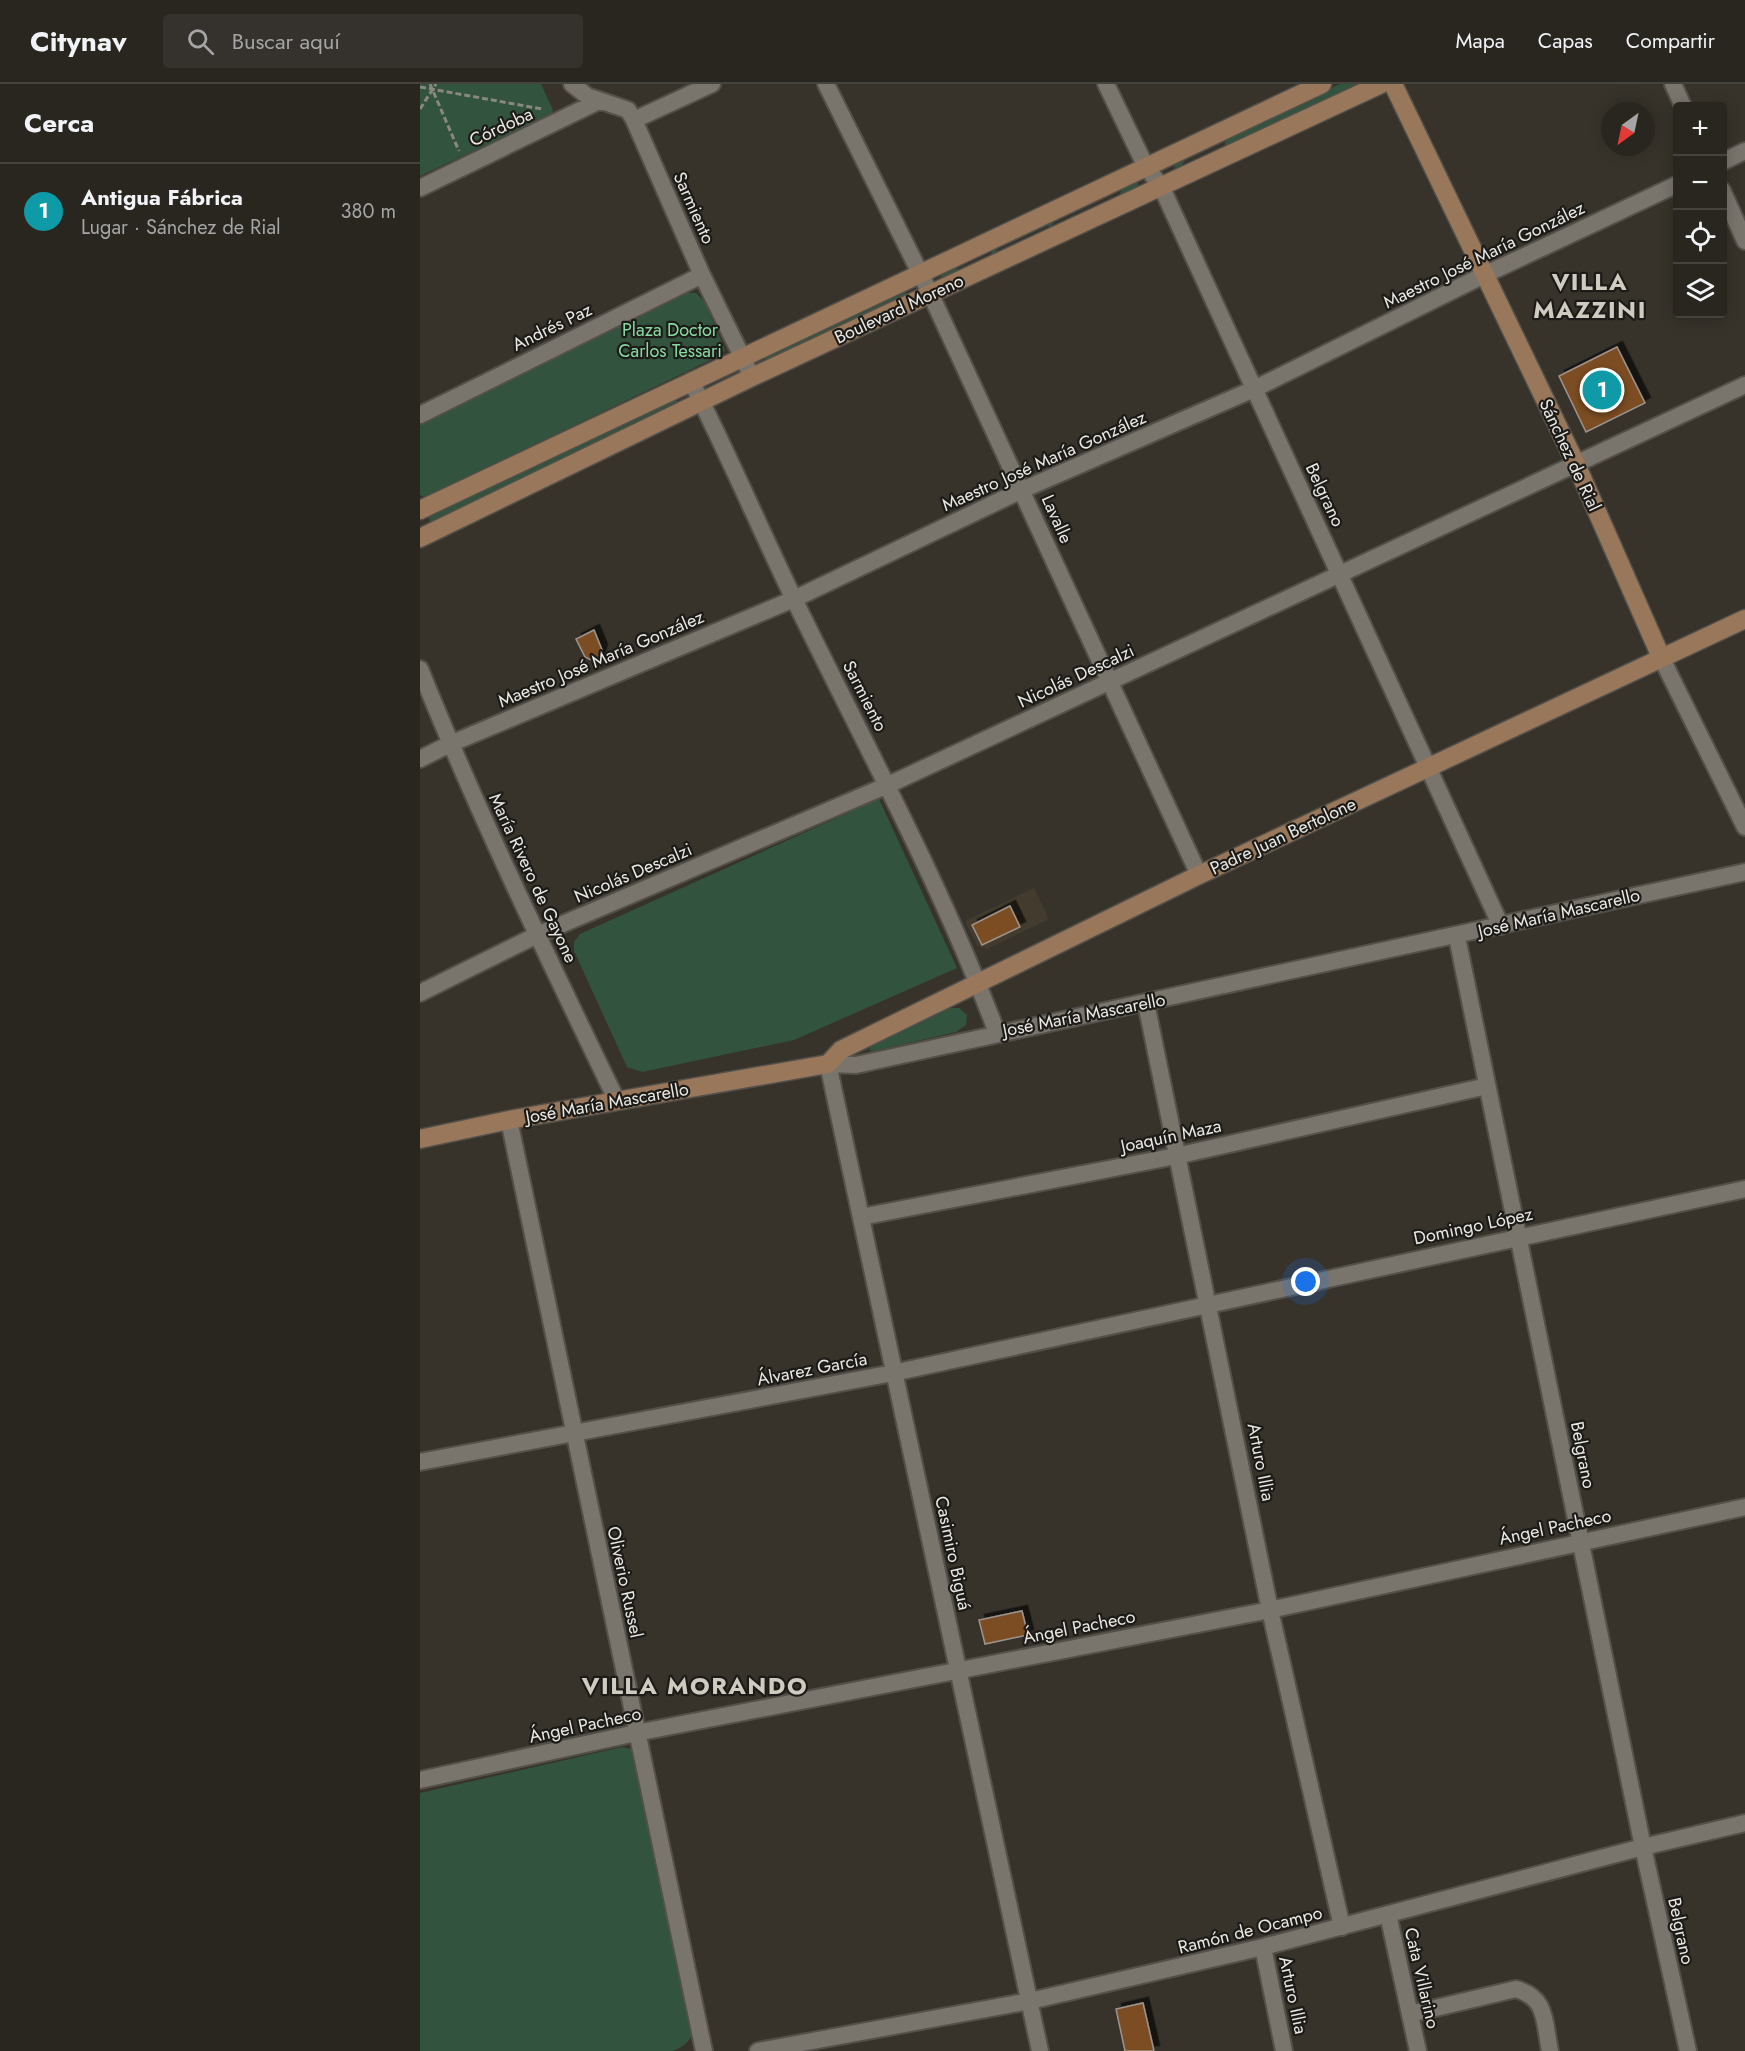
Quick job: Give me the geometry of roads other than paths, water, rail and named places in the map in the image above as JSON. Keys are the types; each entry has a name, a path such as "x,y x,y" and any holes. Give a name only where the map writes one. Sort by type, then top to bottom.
{"street":[{"name":"Sarmiento","path":"572,84 599,101 613,103 628,110 702,275 752,377"},
{"path":"634,120 712,84"},
{"name":"Lavalle","path":"826,84 931,295 1199,875"},
{"name":"Belgrano","path":"1106,84 1146,167 1161,186 1430,767 1501,926"},
{"name":"Boulevard Moreno","path":"420,510 1322,84"},
{"name":"Boulevard Moreno","path":"420,538 752,377 1381,84"},
{"name":"Sánchez de Rial","path":"1393,84 1576,464 1661,657 1745,827"},
{"path":"1672,84 1681,102"},
{"name":"Córdoba","path":"420,188 599,101"},
{"path":"1727,160 1745,151"},
{"name":"Maestro José María González","path":"420,759 450,744 794,599 1022,490 1254,389 1484,275 1673,186"},
{"path":"1727,201 1745,241"},
{"name":"Andrés Paz","path":"420,415 702,275"},
{"name":"Sarmiento","path":"692,381 794,599 888,785 978,981 997,1033"},
{"name":"Nicolás Descalzi","path":"420,993 537,935 888,785 1745,385"},
{"name":"Padre Juan Bertolone","path":"828,1064 841,1050 978,981 1745,619"},
{"name":"María Rivero de Gayone","path":"420,669 450,744 537,935 617,1101"},
{"name":"José María Mascarello","path":"420,1139 509,1120 828,1064 856,1065 997,1033 1457,937 1745,872"},
{"name":"Belgrano","path":"1457,937 1643,1847 1688,2051"},
{"name":"Arturo Illia","path":"1146,1002 1176,1156 1210,1303 1270,1610 1342,1927"},
{"name":"Casimiro Biguá","path":"828,1064 1040,2051"},
{"name":"Joaquín Maza","path":"861,1217 1176,1156 1487,1086"},
{"name":"Oliverio Russel","path":"509,1120 704,2051"},
{"name":"Domingo López","path":"1210,1303 1745,1189"},
{"name":"Álvarez García","path":"420,1462 575,1435 893,1373 1210,1303"},
{"name":"Ángel Pacheco","path":"420,1780 636,1733 1270,1610 1745,1507"},
{"name":"Ramón de Ocampo","path":"758,2051 1030,2001 1263,1947 1643,1847 1745,1823"},
{"name":"Cata Villarino","path":"1388,1914 1418,2051"},
{"name":"Arturo Illia","path":"1263,1947 1284,2051"},
{"path":"1410,2014 1516,1989 1531,1993 1540,2004 1550,2051"}],"place":[{"name":"Antigua Fábrica","path":"1602,390"}],"district":[{"name":"VILLA MAZZINI","path":"1590,295"},
{"name":"VILLA MORANDO","path":"695,1685"}],"park label":[{"name":"Plaza Doctor Carlos Tessari","path":"670,340"}]}
